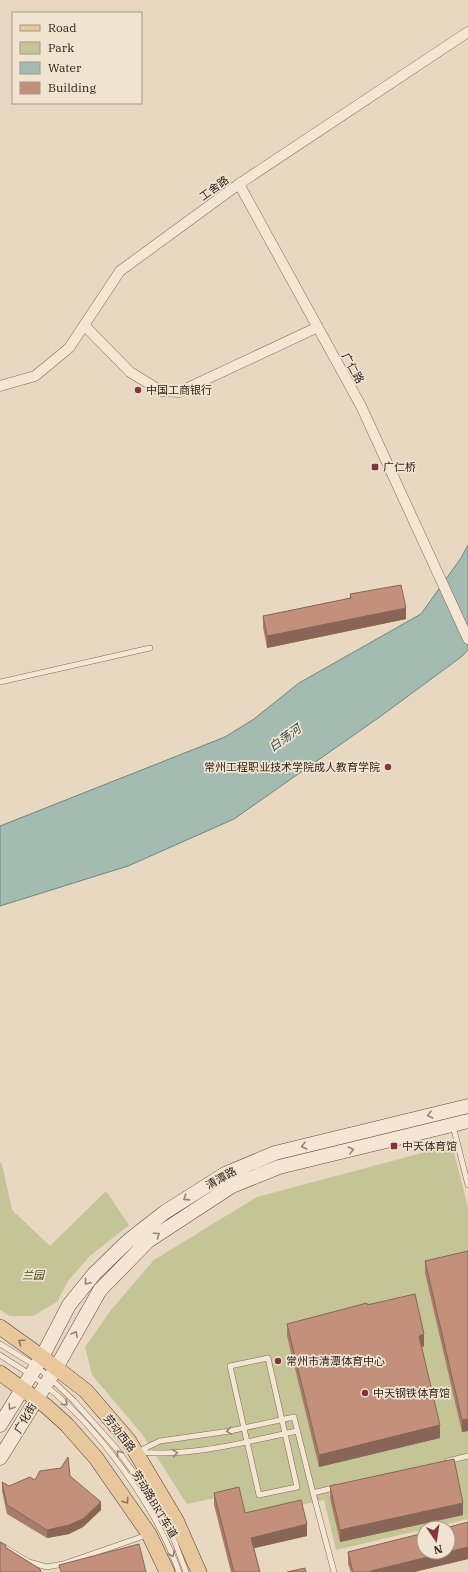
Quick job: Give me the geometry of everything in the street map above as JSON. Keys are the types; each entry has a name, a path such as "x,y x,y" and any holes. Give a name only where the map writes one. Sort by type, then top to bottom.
{"main road":[{"name":"清潭路","path":"22,1389 69,1305 94,1274 128,1241 165,1212 225,1174 275,1153 468,1106"},
{"name":"清潭路","path":"51,1377 100,1290 148,1242 232,1186 279,1167 468,1121"},
{"name":"劳动西路","path":"0,1327 36,1366 51,1377 86,1391 136,1452 176,1520 200,1572"},
{"path":"0,1373 37,1398 67,1425 96,1458 149,1534 167,1572"},
{"name":"广化街","path":"0,1458 51,1377"},
{"name":"广化街","path":"0,1425 22,1389"}],"street":[{"name":"工舍路","path":"0,386 35,376 69,348 120,271 239,184 468,32"},
{"name":"广仁路","path":"239,184 361,406 468,639"},
{"path":"84,325 130,372 161,391 179,392 318,327"}],"lane":[{"path":"0,682 150,648"},
{"path":"452,1125 468,1184"},
{"path":"0,1344 51,1377 116,1448 137,1477 170,1529 186,1572"},
{"name":"劳动路BRT车道","path":"0,1355 36,1366 51,1377 69,1407 106,1447 141,1497 173,1555 179,1572"},
{"path":"268,1358 297,1487 259,1495 244,1428 230,1366 268,1358"},
{"path":"136,1452 160,1441 244,1428 294,1418 334,1572"},
{"path":"136,1452 164,1454 247,1442 297,1431"},
{"path":"445,1461 468,1456"},
{"path":"313,1493 344,1485"},
{"path":"0,1545 29,1562 47,1567 63,1564 149,1534"}],"green space":[{"name":"常州市清潭体育中心","path":"452,1145 468,1207 468,1519 456,1522 456,1520 416,1520 416,1531 336,1550 324,1500 244,1517 238,1493 187,1504 142,1434 92,1375 85,1347 111,1310 154,1260 257,1197"},
{"name":"兰园","path":"0,1162 2,1164 12,1210 50,1246 106,1191 129,1225 90,1256 68,1281 57,1302 33,1316 10,1316 0,1310"}],"water":[{"name":"白荡河","path":"468,545 468,650 461,657 381,716 234,819 128,866 0,906 0,826 225,737 254,719 299,683 421,614 461,558"}],"building":[{"path":"401,585 406,608 267,636 263,616 351,598 350,594"},
{"path":"468,1251 468,1419 462,1420 425,1261"},
{"name":"中天钢铁体育馆","path":"415,1294 424,1334 419,1336 440,1425 319,1455 287,1324 367,1303 367,1305"},
{"path":"68,1457 70,1476 101,1502 83,1519 69,1525 47,1530 7,1505 2,1482 9,1486 30,1477 35,1480 40,1471 61,1468"},
{"path":"454,1459 463,1503 340,1530 330,1486"},
{"path":"239,1487 245,1513 301,1500 307,1524 251,1538 260,1572 234,1572 214,1493"},
{"path":"468,1522 468,1547 456,1550 456,1525"},
{"path":"416,1535 416,1560 371,1572 353,1572 348,1552"},
{"path":"0,1542 6,1545 5,1547 40,1569 41,1572 0,1572"},
{"path":"139,1544 146,1572 61,1572 59,1565"},
{"path":"305,1568 306,1572 287,1572"}],"place":[{"name":"中国工商银行","path":"138,390"},
{"name":"广仁桥","path":"375,467"},
{"name":"常州工程职业技术学院成人教育学院","path":"388,767"},
{"name":"中天体育馆","path":"394,1146"},
{"name":"常州市清潭体育中心","path":"278,1361"},
{"name":"中天钢铁体育馆","path":"365,1393"}]}
